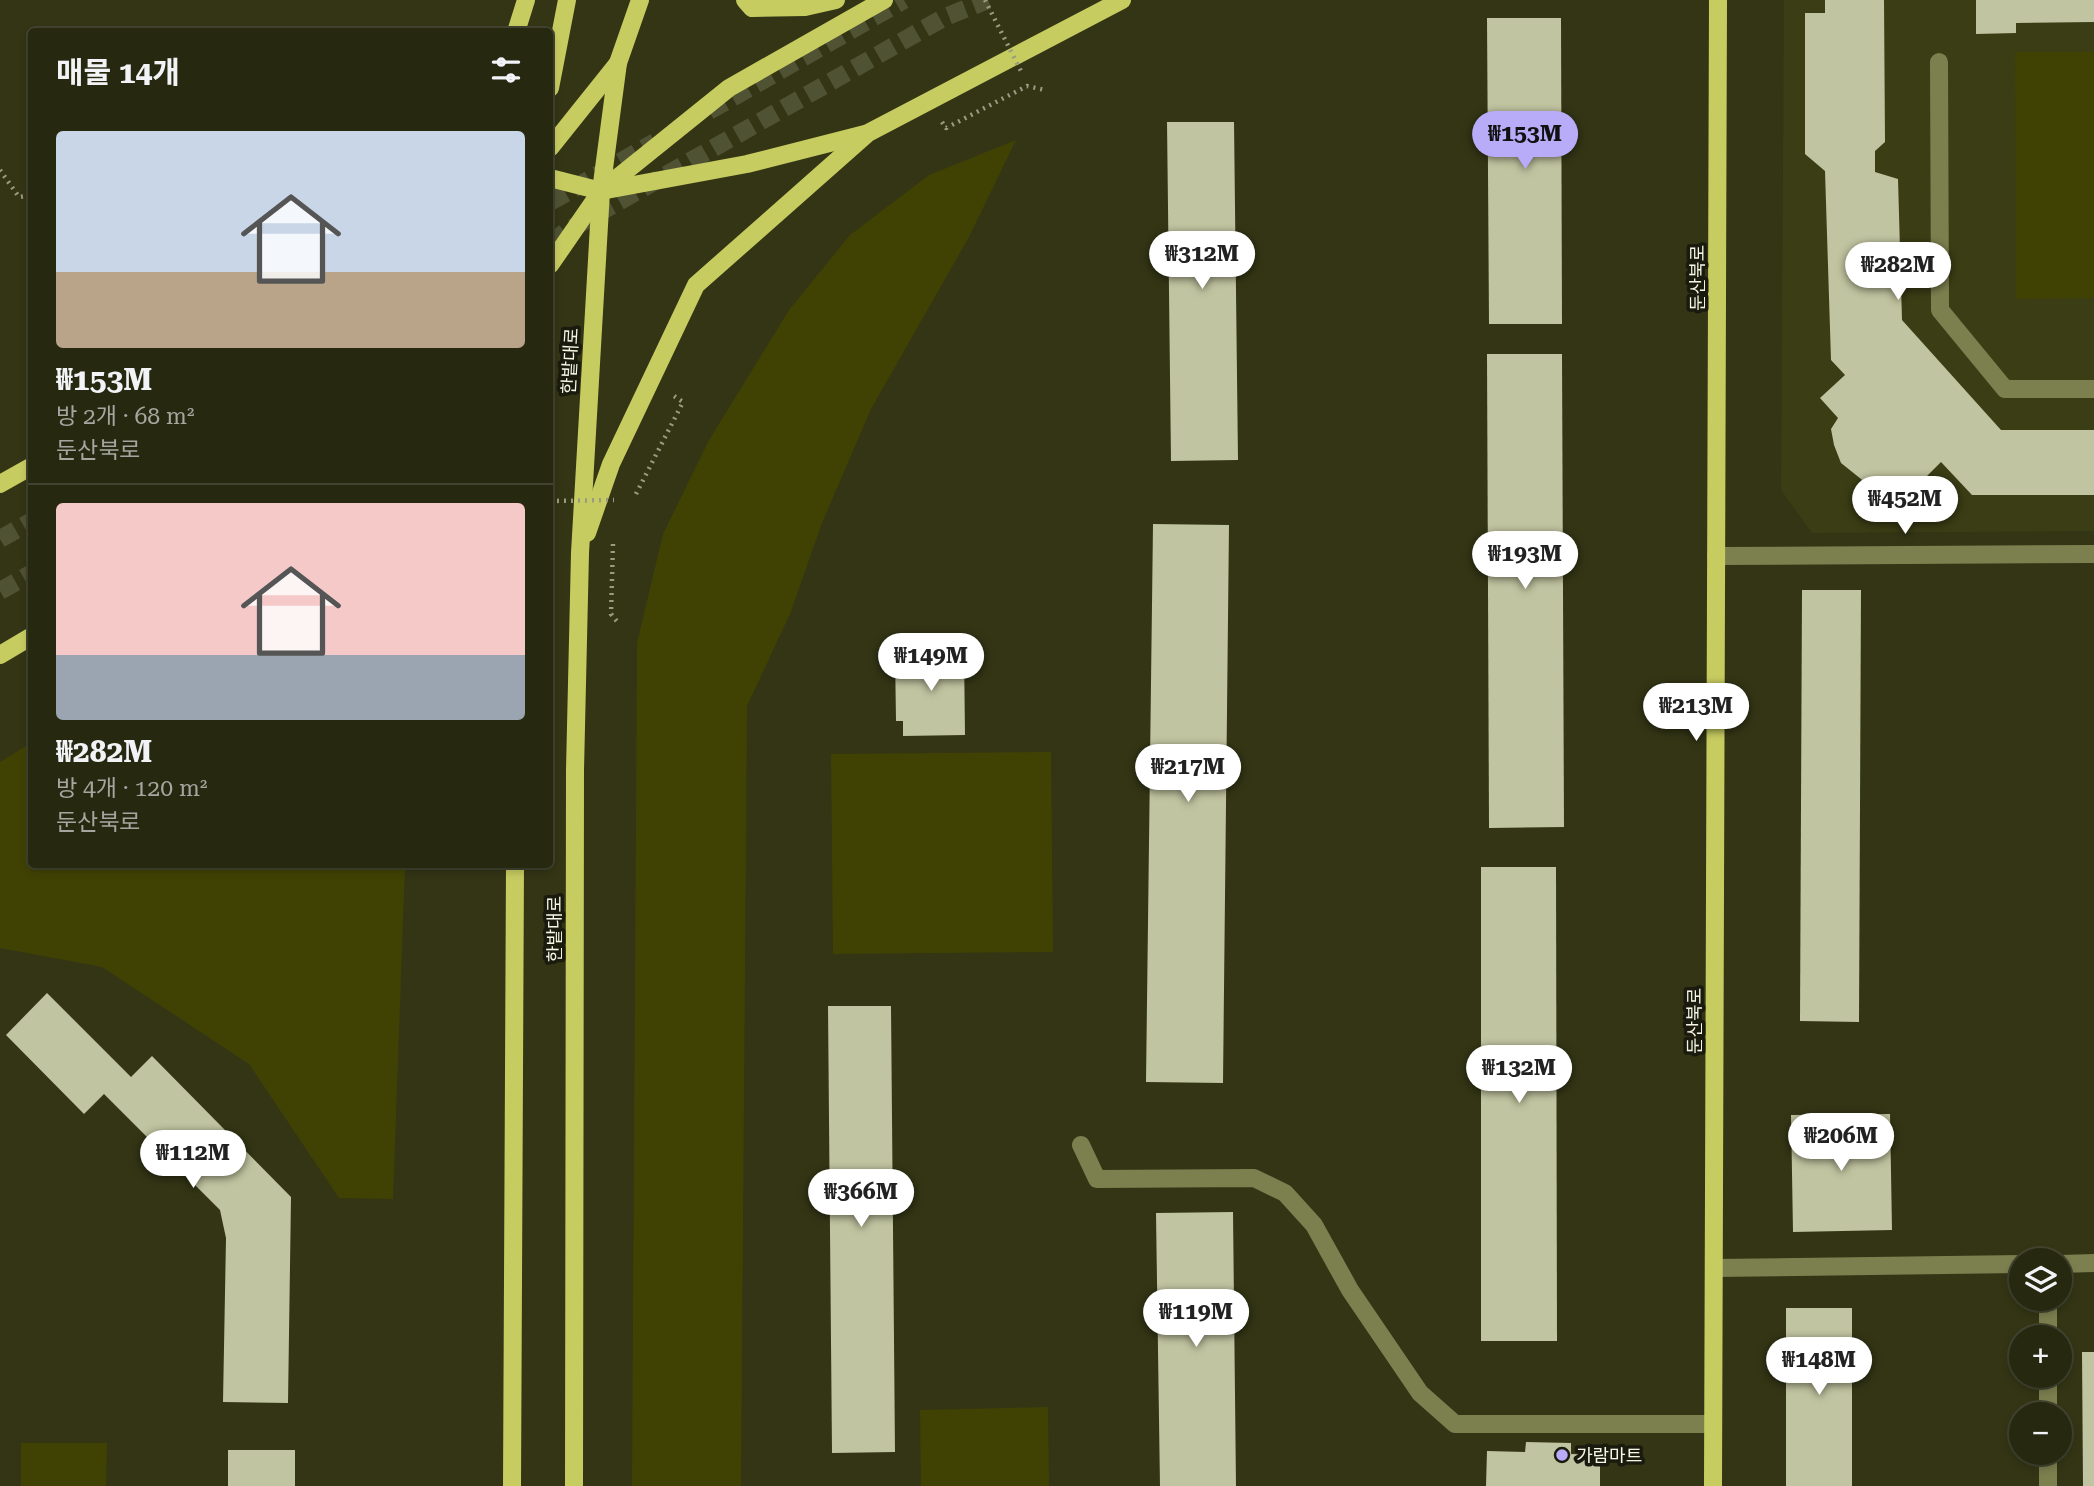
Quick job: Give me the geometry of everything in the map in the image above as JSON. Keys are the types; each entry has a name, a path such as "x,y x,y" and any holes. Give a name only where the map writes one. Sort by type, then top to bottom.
{"main road":[{"path":"517,28 526,0"},
{"name":"한밭대로","path":"574,1486 575,770 580,553 601,191 618,63 640,0"},
{"path":"748,4 805,7 836,0"},
{"path":"553,261 601,191 729,88 884,0"},
{"path":"553,179 601,191 747,164 868,133 1122,0"},
{"name":"둔산북로","path":"1713,1486 1718,0"},
{"path":"553,73 566,7"},
{"path":"553,144 618,63"},
{"path":"580,553 611,464 696,285 868,133"},
{"path":"0,484 28,468"},
{"path":"0,655 28,639"},
{"path":"512,1486 515,868"}],"street":[{"path":"1939,62 1940,310 2005,388 2094,388"},
{"path":"1716,556 2094,554"},
{"path":"1081,1145 1097,1179 1254,1178 1285,1193 1314,1225 1350,1290 1420,1394 1455,1424 1713,1424"},
{"path":"1714,1268 2009,1264"},
{"path":"2072,1264 2094,1264"},
{"path":"2048,1465 2048,1486"}],"path":[{"path":"985,0 1021,71"},
{"path":"1027,86 1045,90"},
{"path":"0,170 19,197 28,196"},
{"path":"553,500 614,500 614,513"},
{"path":"613,538 611,614 620,624"}],"shaded area":[{"path":"1784,0 2094,0 2094,531 1812,533 1781,490"},
{"path":"2015,52 2094,52 2094,298 2016,299"},
{"path":"1016,140 969,237 871,409 822,523 790,614 747,706 741,1486 632,1486 637,643 663,534 709,440 789,310 850,235 929,175"},
{"path":"28,745 28,868 405,868 393,1199 339,1198 249,1064 102,967 0,948 0,762"},
{"path":"1051,752 1053,952 833,954 831,754"},
{"path":"1048,1407 1049,1486 921,1486 920,1410"},
{"path":"21,1443 107,1443 106,1486 21,1486"}],"building":[{"path":"1825,0 1884,0 1885,142 1875,151 1875,172 1898,179 1902,320 2001,430 2094,430 2094,495 1972,495 1941,462 1910,493 1876,491 1841,463 1831,429 1838,418 1820,398 1845,375 1831,360 1825,171 1805,154 1805,13 1825,13"},
{"path":"1976,0 2094,0 2094,22 2016,23 2016,33 1976,34"},
{"path":"1487,18 1561,18 1562,324 1489,324"},
{"path":"1167,122 1234,122 1238,460 1171,461"},
{"path":"1487,354 1562,354 1564,827 1489,828"},
{"path":"1153,524 1229,525 1223,1083 1146,1082"},
{"path":"1802,590 1861,590 1859,1022 1800,1021"},
{"path":"964,651 965,735 903,736 903,721 896,721 895,653"},
{"path":"1481,867 1556,867 1557,1341 1481,1341"},
{"path":"47,993 131,1077 152,1056 291,1197 288,1403 223,1402 226,1238 220,1210 104,1094 84,1114 6,1035"},
{"path":"828,1006 891,1006 895,1452 832,1453"},
{"path":"1890,1114 1892,1230 1793,1232 1791,1115"},
{"path":"1233,1212 1236,1486 1160,1486 1156,1213"},
{"path":"1786,1308 1852,1308 1852,1486 1786,1486"},
{"path":"2082,1352 2094,1352 2094,1486 2083,1486"},
{"path":"1526,1442 1571,1443 1571,1454 1600,1455 1600,1486 1486,1486 1487,1451 1525,1452"},
{"path":"228,1450 295,1450 295,1486 228,1486"}],"tunnel":[{"path":"709,111 904,0"},
{"path":"553,241 945,17 988,0"},
{"path":"553,200 655,142"},
{"path":"0,539 28,523"},
{"path":"0,591 28,575"}],"place":[{"name":"가람마트","path":"1562,1455"}]}
